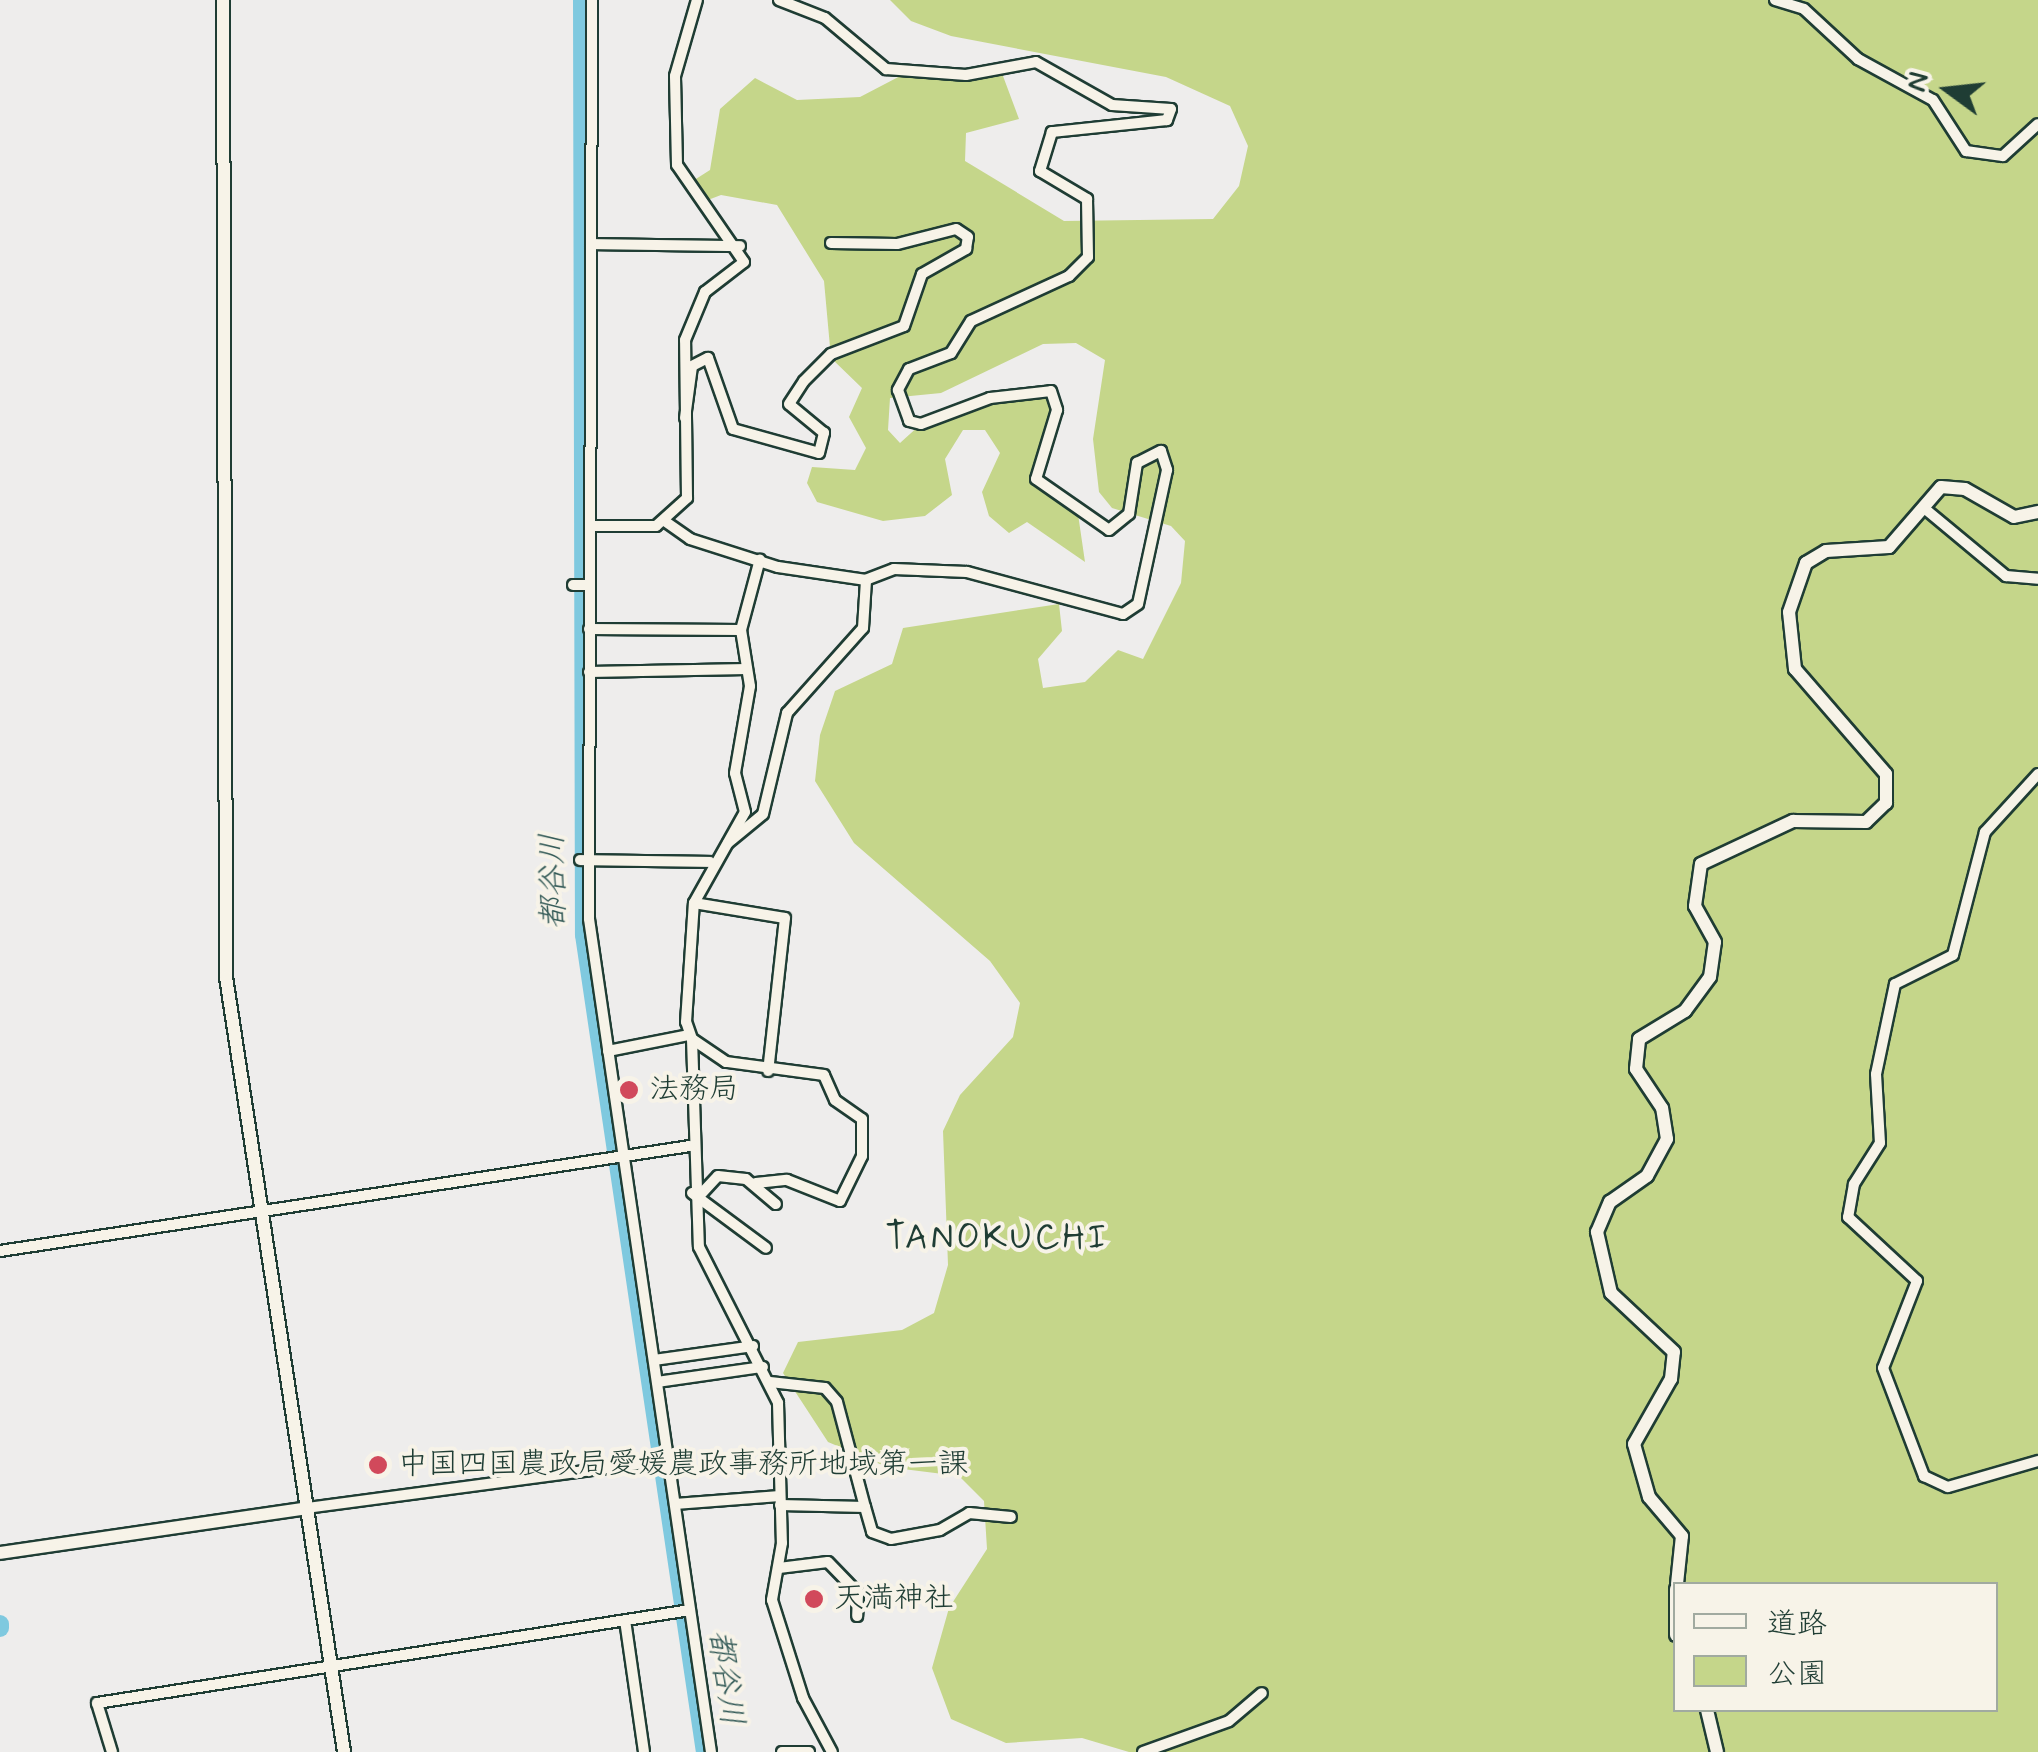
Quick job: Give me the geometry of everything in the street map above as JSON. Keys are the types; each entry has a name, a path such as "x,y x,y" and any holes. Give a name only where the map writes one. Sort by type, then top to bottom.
{"street":[{"path":"223,0 223,926 328,1664 344,1752"},
{"path":"592,0 591,244 585,281 590,526 583,585 589,629 585,860 619,1158 654,1360 663,1460 675,1504 686,1611 712,1752"},
{"path":"666,522 692,485 685,418 691,317 744,262 740,246 697,206 677,165 675,76 697,0"},
{"path":"590,526 666,522 690,539 760,559 866,580 894,569 967,572 1063,591 1107,610 1138,604 1167,470 1161,451 1136,463 1129,514 1110,530 1046,492 1033,472 1058,410 1051,392 1007,394 914,424 898,390 909,369 951,353 971,321 1069,276 1088,257 1094,234 1087,199 1040,171 1052,132 1167,120 1171,109 1112,105 1036,62 966,75 886,68 825,18 780,0"},
{"path":"1775,0 1804,9 1858,58 1933,100 1966,151 2004,156 2038,124"},
{"path":"685,418 692,366 708,358 733,429 818,453 824,433 789,404 804,382 830,354 904,326 922,274 966,248 968,238 956,228 896,244 831,243"},
{"path":"591,244 740,246"},
{"path":"1676,1582 1682,1536 1649,1497 1634,1444 1671,1378 1674,1352 1611,1293 1597,1232 1610,1202 1646,1176 1667,1139 1634,1055 1649,1028 1685,1012 1710,978 1715,942 1695,906 1701,864 1793,822 1866,822 1886,803 1886,774 1795,668 1789,612 1806,563 1826,551 1889,547 1924,508 1951,486 1999,513 2038,512"},
{"path":"1924,508 2006,576 2038,579"},
{"path":"760,559 741,630 747,670 735,758 745,812 710,862 694,903 683,981 690,1037 690,1146 703,1264 770,1382 780,1501 776,1618 832,1752"},
{"path":"720,846 763,814 777,730 862,628 866,580"},
{"path":"589,629 741,630"},
{"path":"589,672 747,670"},
{"path":"2038,774 1985,832 1953,955 1894,984 1876,1074 1880,1142 1854,1184 1848,1216 1916,1281 1884,1368 1924,1476 1948,1487 2038,1461"},
{"path":"585,860 710,862"},
{"path":"694,903 785,918 768,1072"},
{"path":"608,1051 690,1037 726,1062 768,1072 824,1075 834,1100 862,1119 862,1156 840,1201 787,1180 756,1183 718,1176 697,1193"},
{"path":"0,1251 690,1146"},
{"path":"756,1183 776,1204"},
{"path":"697,1193 766,1248"},
{"path":"654,1360 753,1346"},
{"path":"657,1382 763,1367"},
{"path":"770,1382 824,1388 837,1402 872,1532 891,1538 940,1530 969,1513 1010,1517"},
{"path":"0,1553 663,1460"},
{"path":"675,1504 780,1501 865,1507"},
{"path":"778,1569 828,1562 858,1593 857,1616"},
{"path":"112,1752 96,1703 686,1611"},
{"path":"624,1620 644,1752"},
{"path":"1143,1752 1230,1721 1262,1692"},
{"path":"1707,1712 1716,1752"},
{"path":"782,1752 809,1752"}],"green space":[{"path":"890,0 2038,0 2038,1752 1129,1752 1082,1738 1006,1743 951,1719 932,1668 949,1608 987,1549 984,1501 959,1476 887,1467 828,1442 783,1373 798,1342 902,1330 934,1313 948,1265 943,1131 960,1095 1013,1037 1020,1003 990,961 854,843 815,781 820,735 835,691 892,664 903,628 1059,604 1062,631 1038,659 1043,688 1085,682 1118,650 1143,659 1181,583 1185,541 1171,526 1112,508 1099,492 1093,439 1105,360 1076,343 1043,344 941,393 890,398 888,430 900,443 921,424 1042,388 1057,410 1033,472 1078,514 1085,562 1027,522 1009,533 989,516 982,492 1000,453 985,430 963,430 945,459 952,495 925,516 883,521 817,502 807,483 812,467 855,470 866,448 849,417 862,388 831,358 824,281 777,205 721,195 700,203 688,184 710,170 720,109 755,78 797,100 860,97 906,73 1000,68 1019,119 966,133 965,161 1064,221 1213,219 1239,186 1248,146 1230,106 1166,77 951,36 911,21"}],"waterway":[{"name":"都谷川","path":"582,0 584,935 705,1752"}],"place":[{"name":"法務局","path":"629,1090"},
{"name":"中国四国農政局愛媛農政事務所地域第一課","path":"378,1465"},
{"name":"天満神社","path":"814,1599"}],"district":[{"name":"TANOKUCHI","path":"997,1238"}]}
